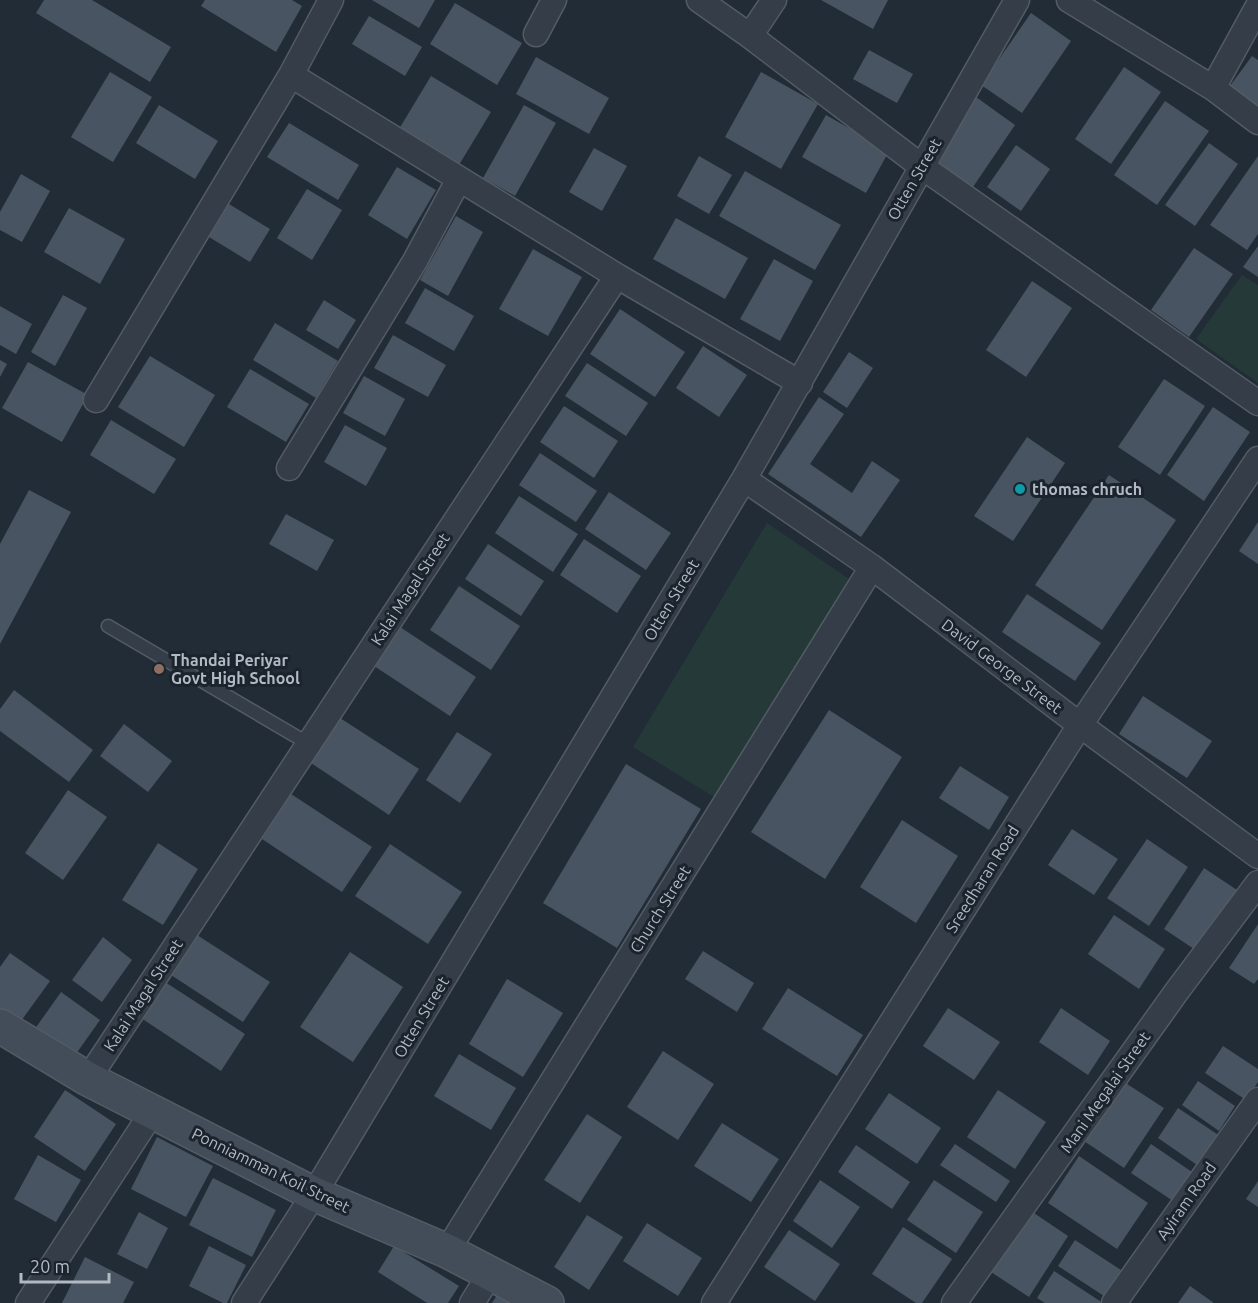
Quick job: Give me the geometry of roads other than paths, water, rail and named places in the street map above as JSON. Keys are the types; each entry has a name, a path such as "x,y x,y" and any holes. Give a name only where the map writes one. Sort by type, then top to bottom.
{"street":[{"path":"96,400 291,75 331,0"},
{"path":"536,34 554,0"},
{"path":"699,0 921,166 1258,404"},
{"path":"750,36 774,0"},
{"name":"Otten Street","path":"244,1303 314,1194 744,479 1017,0"},
{"path":"1069,0 1213,88 1258,122"},
{"path":"1213,88 1258,6"},
{"path":"291,75 617,276 800,383"},
{"path":"289,468 415,261 459,179"},
{"name":"Kalai Magal Street","path":"88,1079 617,276"},
{"name":"Sreedharan Road","path":"714,1303 1080,725 1258,459"},
{"name":"David George Street","path":"744,479 872,567 1080,725 1258,856"},
{"name":"Church Street","path":"447,1251 872,567"},
{"name":"Mani Megalai Street","path":"954,1303 1176,991 1258,883"},
{"name":"Ponniamman Koil Street","path":"0,1026 88,1079 314,1194 447,1251 547,1303"},
{"name":"Ayiram Road","path":"1114,1303 1258,1100"},
{"path":"28,1303 153,1111"},
{"path":"472,1303 490,1274"}],"lane":[{"path":"108,626 309,744"}],"place":[{"name":"thomas chruch","path":"1020,489"},
{"name":"Thandai Periyar Govt High School","path":"159,669"}]}
